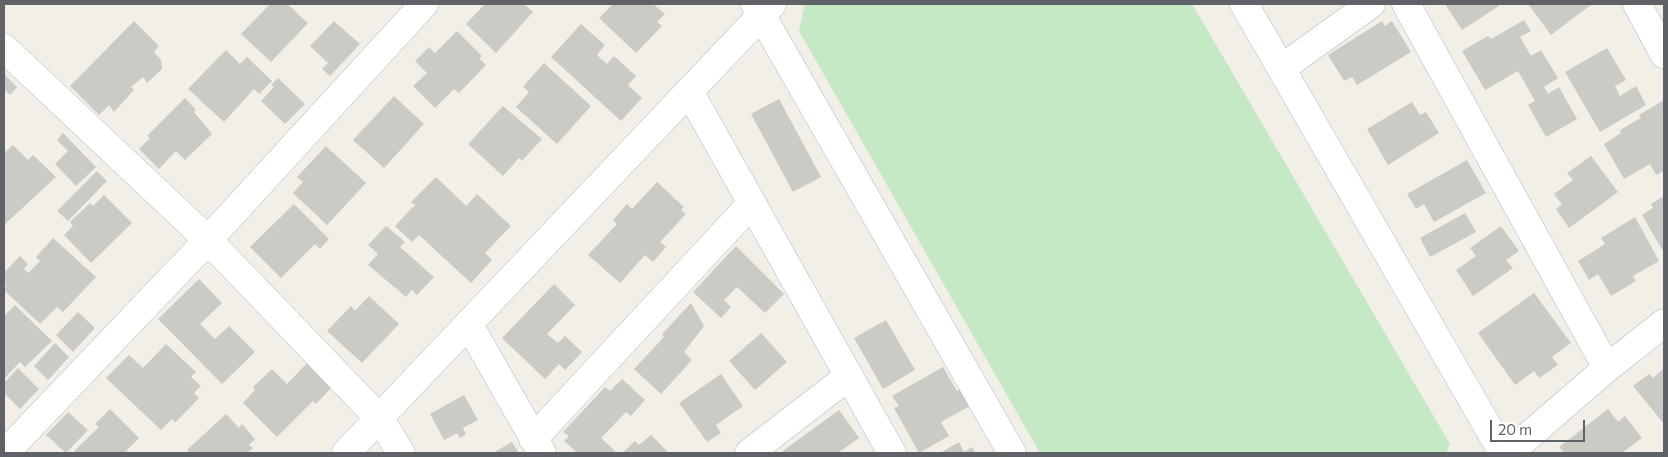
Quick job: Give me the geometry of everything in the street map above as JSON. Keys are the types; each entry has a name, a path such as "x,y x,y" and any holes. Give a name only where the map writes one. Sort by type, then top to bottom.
{"street":[{"path":"5,453 208,240 424,4"},
{"path":"1244,4 1503,453"},
{"path":"1282,68 1372,4"},
{"path":"1406,4 1607,368"},
{"path":"1637,4 1664,54"},
{"path":"346,453 689,91 763,7 1012,453"},
{"path":"4,48 208,240 380,418 401,453"},
{"path":"689,91 892,453"},
{"path":"469,325 537,446 752,204"},
{"path":"1509,453 1607,368 1664,323"},
{"path":"749,453 849,376"}],"green space":[{"path":"805,4 1192,4 1450,444 1446,453 1040,453 799,31"}],"building":[{"path":"270,4 287,4 308,23 271,62 241,34"},
{"path":"485,4 524,4 533,12 496,53 466,24"},
{"path":"613,4 653,4 665,14 657,22 662,26 636,53 599,18"},
{"path":"1445,4 1497,4 1499,6 1462,30"},
{"path":"1528,4 1592,4 1551,35"},
{"path":"1524,20 1531,31 1520,37 1531,56 1541,50 1558,78 1544,87 1548,94 1559,87 1577,119 1546,137 1528,105 1535,101 1518,71 1485,90 1462,51 1488,36 1491,39"},
{"path":"134,21 159,46 154,52 161,60 162,69 147,83 143,77 131,87 134,90 114,112 109,105 99,115 70,86"},
{"path":"334,21 360,44 330,76 322,69 328,63 310,46"},
{"path":"1382,21 1385,26 1392,21 1411,52 1357,85 1352,77 1344,81 1328,55"},
{"path":"581,24 605,45 597,55 607,64 614,56 636,76 628,85 642,98 621,121 551,57"},
{"path":"457,31 482,56 479,58 486,65 459,93 454,89 435,108 413,86 427,73 415,61 429,47 435,53"},
{"path":"1607,48 1626,80 1615,86 1620,96 1636,86 1646,105 1600,132 1565,72"},
{"path":"226,50 240,64 247,57 272,81 259,94 254,89 224,122 188,89"},
{"path":"544,63 591,106 557,144 516,107 529,92 523,87"},
{"path":"4,74 17,87 10,95 4,89"},
{"path":"278,78 305,104 285,124 261,101 274,87 271,85"},
{"path":"394,96 424,124 384,168 353,140"},
{"path":"185,98 196,110 194,112 212,134 185,160 176,151 159,169 139,149 150,138 147,136"},
{"path":"779,99 821,177 793,192 751,114"},
{"path":"1664,100 1664,171 1656,175 1650,164 1624,179 1604,144 1621,133 1620,130 1641,118 1639,115"},
{"path":"1412,102 1420,115 1426,112 1439,133 1388,165 1367,129"},
{"path":"503,106 542,139 522,161 519,158 503,176 468,144"},
{"path":"63,133 96,167 76,186 55,164 68,151 57,140"},
{"path":"13,145 28,160 33,155 56,177 4,225 4,153"},
{"path":"326,146 366,183 327,225 293,193 303,182 297,177"},
{"path":"1591,156 1618,192 1569,228 1556,209 1562,204 1554,194 1573,180 1567,173"},
{"path":"1467,160 1486,193 1434,222 1424,204 1416,209 1407,194"},
{"path":"97,171 107,181 68,221 57,211"},
{"path":"436,177 466,206 477,194 511,226 485,253 492,260 471,283 419,235 412,242 395,226 415,205 411,202"},
{"path":"657,182 684,207 681,210 686,214 660,242 666,247 653,262 645,255 620,283 588,255 617,224 613,220 627,204 632,209"},
{"path":"104,195 132,223 91,263 64,235 73,226 70,222 90,203 93,206"},
{"path":"1664,196 1664,253 1642,215 1653,208 1651,204"},
{"path":"294,204 329,239 320,249 315,244 281,278 250,247"},
{"path":"1465,213 1476,232 1430,257 1420,238"},
{"path":"1635,217 1659,261 1633,276 1636,281 1611,296 1598,274 1589,280 1578,261 1605,244 1601,238"},
{"path":"386,226 405,242 400,247 434,277 417,295 412,290 406,297 368,265 378,254 368,245"},
{"path":"1501,226 1519,251 1506,260 1513,268 1473,296 1456,270 1476,256 1470,248"},
{"path":"53,238 96,277 63,312 57,307 40,324 4,290 6,287 4,273 20,256 28,264 24,269 28,273 40,261 36,257"},
{"path":"736,246 784,294 765,313 737,287 724,300 731,307 721,318 693,292"},
{"path":"199,279 222,303 200,324 215,339 229,326 255,352 222,384 158,319"},
{"path":"554,284 575,305 547,334 558,343 565,336 582,352 565,370 559,364 545,379 502,338"},
{"path":"1534,293 1571,343 1552,357 1558,365 1539,378 1534,371 1515,385 1478,333"},
{"path":"369,296 399,324 362,363 327,331 351,306 355,311"},
{"path":"691,303 704,326 684,352 692,360 661,394 634,369 664,337 662,334"},
{"path":"15,305 52,341 25,367 20,362 4,379 4,316"},
{"path":"78,312 95,328 73,352 56,335"},
{"path":"886,320 915,370 883,389 854,338"},
{"path":"761,333 787,362 755,390 729,361"},
{"path":"55,343 69,357 48,380 34,366"},
{"path":"166,344 196,372 191,377 201,386 194,393 199,398 175,423 172,419 161,430 106,378 129,355 143,368"},
{"path":"307,363 332,387 316,404 313,401 277,437 243,403 255,390 253,387 272,369 287,384"},
{"path":"943,367 957,391 960,389 970,406 941,422 949,436 919,453 894,408 899,406 892,396"},
{"path":"18,368 39,389 20,409 4,393 4,383"},
{"path":"1664,368 1664,424 1633,386 1649,374 1653,378"},
{"path":"721,374 743,406 716,425 721,433 707,442 679,403"},
{"path":"622,379 645,400 631,416 626,412 601,438 615,451 612,453 577,453 564,441 569,436 563,432 605,387 610,391"},
{"path":"464,395 478,420 463,428 466,434 460,438 457,433 444,440 430,414"},
{"path":"110,409 139,438 126,451 129,453 76,453 74,451 99,427 95,424"},
{"path":"1608,409 1618,422 1625,416 1642,438 1622,453 1564,453 1559,447"},
{"path":"839,410 859,438 838,453 780,453"},
{"path":"68,412 88,430 66,453 46,435"},
{"path":"226,414 239,428 242,424 255,439 249,445 253,448 247,453 190,453 187,450"},
{"path":"651,435 669,453 622,453 635,441 639,445"},
{"path":"512,442 519,453 493,453"},
{"path":"959,442 964,452 972,447 976,453 940,453"}]}
